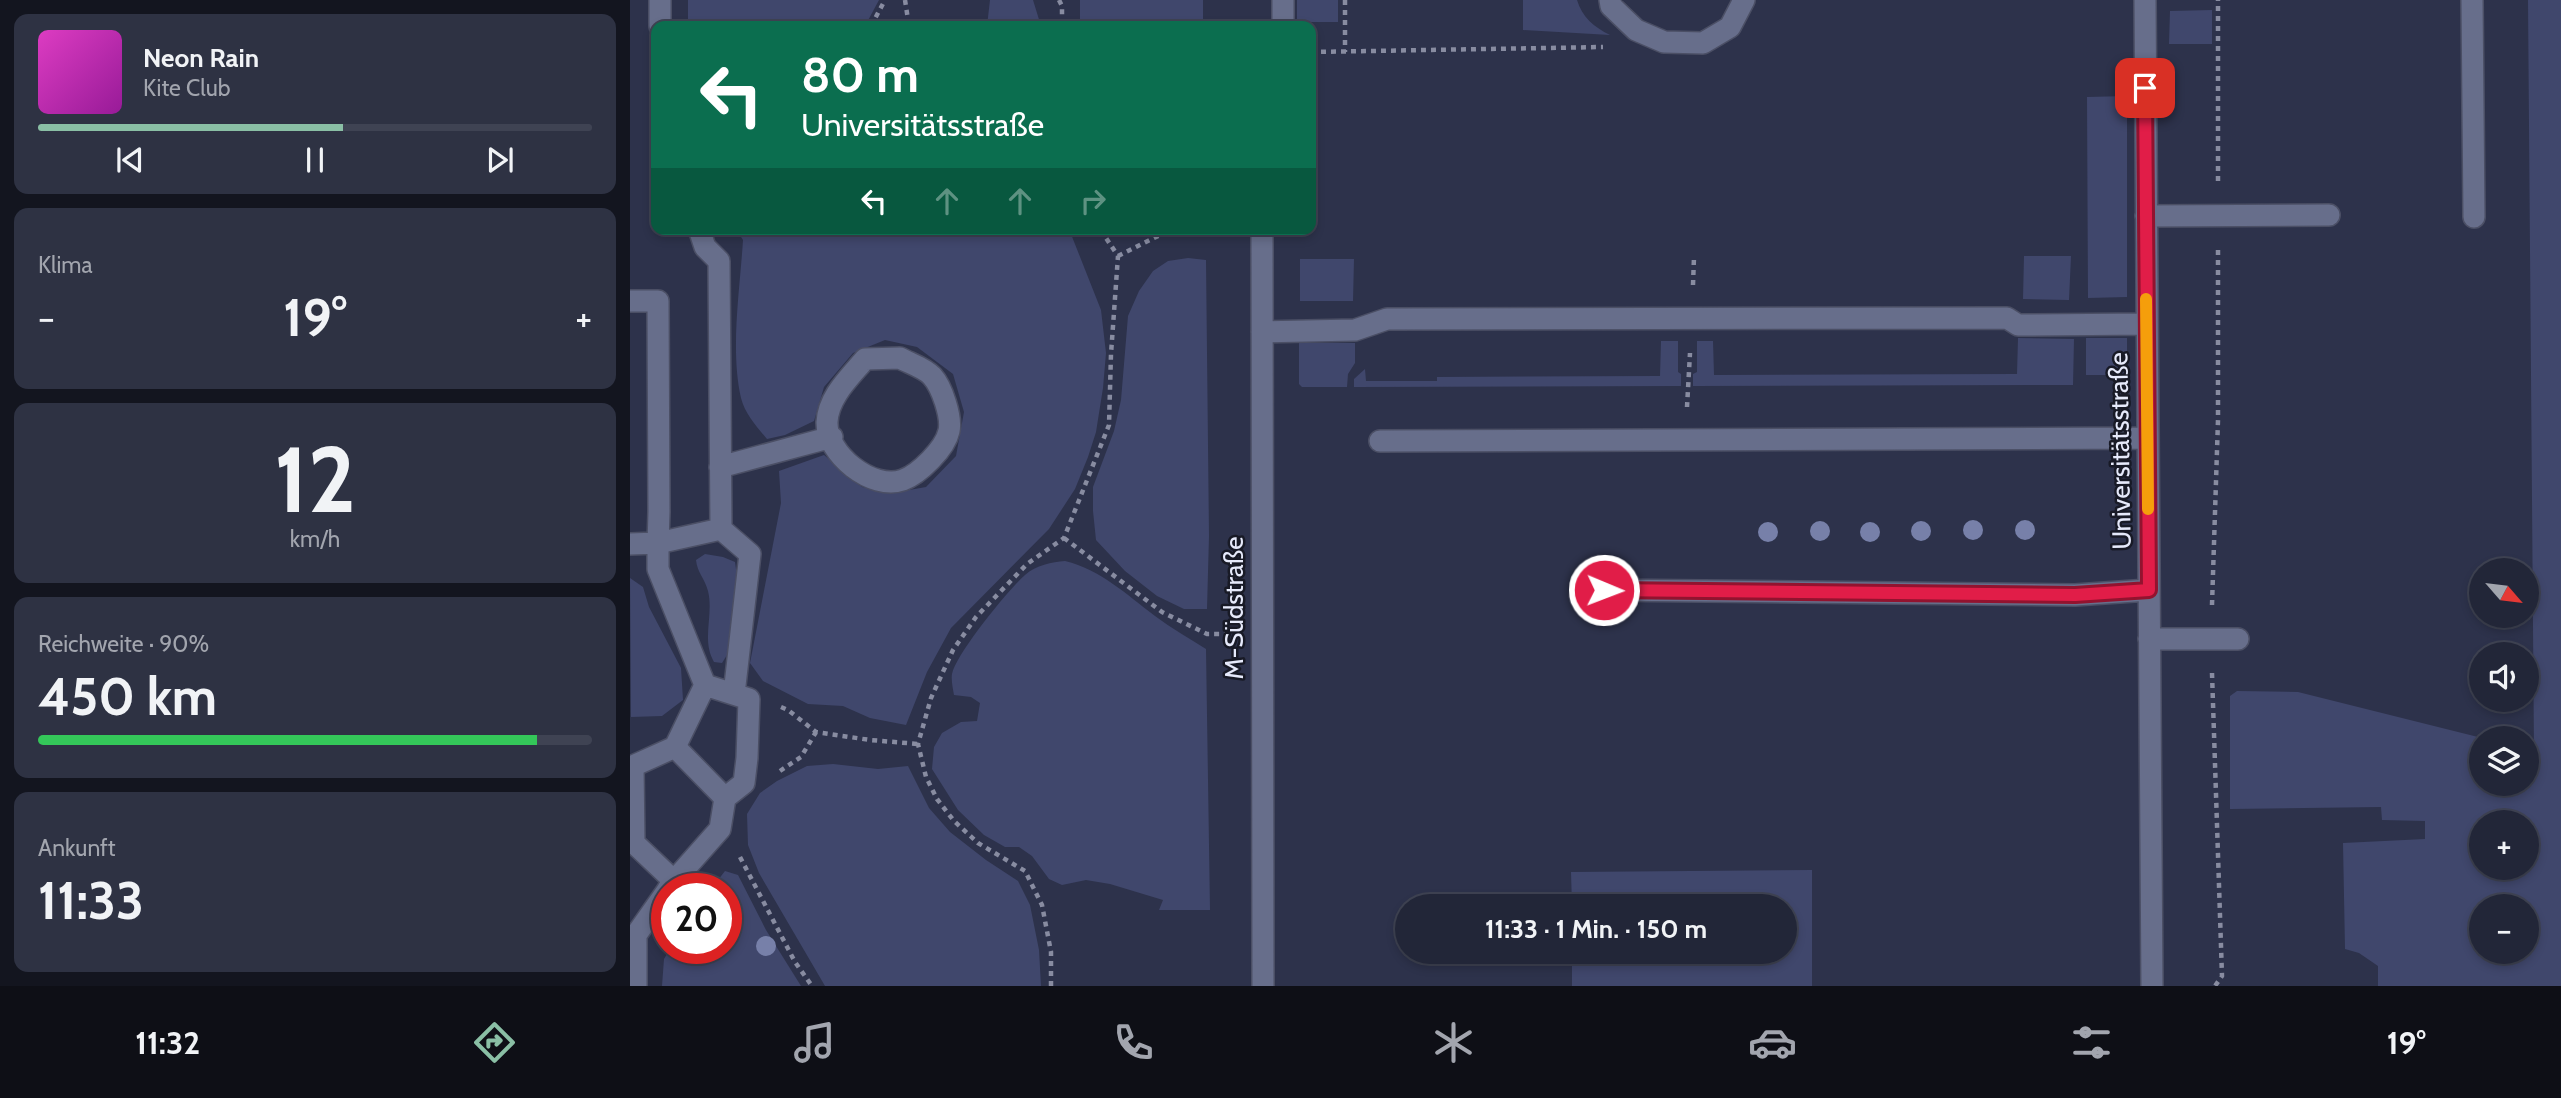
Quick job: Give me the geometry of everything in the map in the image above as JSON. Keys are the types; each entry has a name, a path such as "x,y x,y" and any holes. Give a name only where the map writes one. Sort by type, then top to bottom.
{"street":[{"path":"660,0 660,21"},
{"path":"1283,0 1283,21"},
{"path":"1610,0 1611,6 1636,30 1664,42 1703,43 1730,27 1744,0"},
{"name":"Universitätsstraße","path":"2145,0 2152,986"},
{"path":"2472,0 2474,217"},
{"path":"2146,216 2329,215"},
{"path":"701,235 705,247 719,261 721,529 750,554 747,758 751,784 725,798"},
{"name":"M-Südstraße","path":"1262,235 1263,986"},
{"path":"630,301 658,301 658,569 705,685 676,747 633,766 634,843 659,873"},
{"path":"1262,332 1354,330 1387,319 2007,317 2018,325 2147,324"},
{"path":"900,358 921,369 932,375 947,403 948,431 930,463 901,481 874,480 854,469 835,449 832,437 827,423 836,394 865,359 900,358"},
{"path":"720,467 832,437"},
{"path":"1380,441 2147,438"},
{"path":"630,544 658,543 721,529"},
{"path":"1604,590 2075,595 2149,590"},
{"path":"2149,639 2238,639"},
{"path":"705,685 749,698"},
{"path":"676,747 725,798 726,835 685,873"},
{"path":"636,986 636,935 651,914"}],"path":[{"path":"874,21 886,0"},
{"path":"905,0 908,21"},
{"path":"1059,0 1062,6 1062,21"},
{"path":"1345,0 1345,52"},
{"path":"2215,986 2222,976 2210,640 2218,420 2218,0"},
{"path":"1316,52 1613,47"},
{"path":"1051,986 1051,952 1042,905 1025,872 978,843 954,821 937,799 926,778 918,744 931,698 953,650 976,617 1027,564 1065,538 1110,425 1111,354 1118,256 1104,235"},
{"path":"1118,256 1158,235"},
{"path":"1065,538 1162,612 1207,634 1262,636"},
{"path":"749,698 788,710 816,732 918,744"},
{"path":"751,784 801,757 816,732"},
{"path":"726,835 812,986"}],"shaded area":[{"path":"688,0 879,0 868,21 688,21"},
{"path":"990,0 1033,0 1039,21 988,21"},
{"path":"1080,0 1203,0 1203,21 1080,21"},
{"path":"1297,0 1338,0 1338,22 1297,21"},
{"path":"1523,0 1577,0 1589,21 1610,35 1523,30"},
{"path":"2528,0 2561,0 2561,986 2378,986 2378,966 2359,953 2345,949 2343,843 2425,839 2425,821 2382,820 2381,807 2230,809 2230,696 2237,691 2298,692 2469,735 2469,796 2539,796 2539,726 2534,726 2534,712 2539,712 2539,642 2533,642 2533,628 2539,628 2539,558 2532,558"},
{"path":"2212,10 2212,44 2169,44 2170,11"},
{"path":"2127,96 2127,297 2088,298 2087,97"},
{"path":"740,235 1071,235 1101,310 1106,353 1103,388 1096,432 1075,489 1049,529 951,628 927,672 906,725 870,718 843,706 808,704 763,681 750,663 781,503 779,471 824,455 862,487 892,493 926,487 956,456 964,412 953,374 917,347 885,340 853,353 824,387 814,421 785,435 767,439 745,409 738,379 737,319 743,240"},
{"path":"2024,256 2071,256 2069,300 2023,299"},
{"path":"1188,258 1206,260 1209,536 1207,609 1184,609 1157,596 1125,571 1096,540 1093,511 1093,487 1114,431 1121,400 1128,316 1139,291 1153,271 1168,261"},
{"path":"1300,259 1354,259 1353,301 1300,301"},
{"path":"2018,338 2074,339 2073,385 1693,386 1693,374 1697,372 1697,341 1713,341 1714,375 2017,374"},
{"path":"2086,338 2127,338 2127,375 2086,375"},
{"path":"1661,341 1678,341 1681,386 1354,387 1354,379 1365,369 1366,381 1437,381 1437,377 1660,376"},
{"path":"1299,343 1355,343 1355,363 1348,374 1347,387 1302,387 1299,384"},
{"path":"705,554 735,562 737,576 732,647 722,663 714,662 708,645 709,600 707,587 696,560"},
{"path":"1065,561 1102,577 1206,649 1210,910 1159,910 1163,900 1110,884 1086,880 1062,885 1049,879 1032,856 1019,847 1005,847 984,835 958,810 932,769 934,747 942,733 961,722 977,721 980,703 971,697 954,695 952,674 963,652 1017,582 1039,566"},
{"path":"630,578 643,587 649,607 681,668 683,700 662,716 631,717"},
{"path":"833,764 878,769 908,766 929,808 950,832 1018,881 1030,905 1039,950 1041,986 825,986 759,873 748,845 747,814 760,793 777,781 807,766"},
{"path":"1812,870 1812,986 1572,986 1572,964 1797,964 1797,894 1572,894 1571,872"},
{"path":"742,883 766,930 801,986 662,986 664,964 742,964"}],"slow traffic":[{"path":"2146,299 2148,509"}],"route":[{"path":"1604,590 2075,595 2149,590 2145,88"}]}
